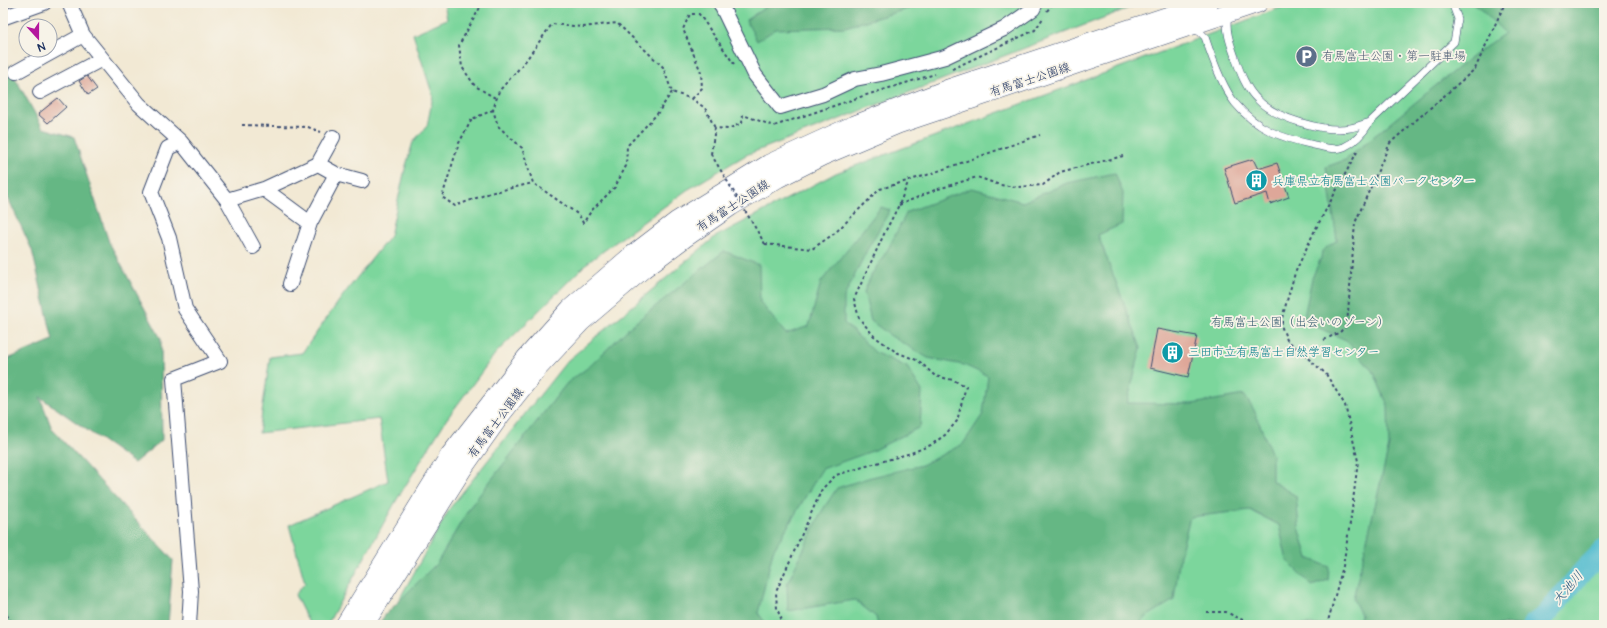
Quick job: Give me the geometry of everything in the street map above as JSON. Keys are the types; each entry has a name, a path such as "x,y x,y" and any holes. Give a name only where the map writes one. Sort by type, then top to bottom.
{"main road":[{"name":"有馬富士公園線","path":"345,625 450,455 526,358 570,309 630,257 677,221 769,164 852,126 948,89 1207,3"},
{"name":"有馬富士公園線","path":"364,625 463,468 502,413 537,369 581,322 686,236 731,206 778,178 858,140 912,119 1258,3"}],"street":[{"path":"5,17 44,3"},
{"path":"69,3 83,35 139,104 181,142 227,200 253,247"},
{"path":"720,3 755,75 780,107 823,94 855,79 882,74 945,57 1004,29 1032,9 1036,3"},
{"path":"16,72 83,35"},
{"path":"40,92 102,59"},
{"path":"227,200 264,188 318,164 333,137"},
{"path":"181,142 168,148 151,192 169,238 184,309 220,361 174,379 191,591 189,625"},
{"path":"318,164 336,174 362,181"},
{"path":"290,284 310,223 336,174"},
{"path":"264,188 310,223"}],"lane":[{"path":"1189,27 1200,32 1205,37 1227,90 1235,103 1257,125 1285,139 1334,149 1344,147 1364,132 1370,122 1454,42 1458,19 1452,3"},
{"path":"1229,13 1226,23 1228,36 1241,73 1246,84 1258,100 1271,111 1288,119 1331,129 1349,129 1370,122"}],"path":[{"path":"481,3 482,4 475,18 459,45 462,67 476,86 496,99"},
{"path":"1324,340 1340,332 1347,324 1355,223 1390,143 1475,68 1505,3"},
{"path":"692,99 702,88 701,72 683,29 690,14 699,14 736,66 755,75"},
{"path":"552,24 583,27 617,24 663,67 672,92 657,114 628,146 626,166 615,186 592,210 583,223 579,215 533,183 522,148 498,126 493,110 499,92 524,63 552,24"},
{"path":"672,92 692,99 705,108 716,128 711,154 765,244 812,249 835,233 880,189 1040,135"},
{"path":"493,110 472,119 459,143 442,197 456,206 490,193 533,183"},
{"path":"716,128 728,130 742,123 743,115 774,126"},
{"path":"242,125 308,127 333,137"},
{"path":"1327,625 1343,566 1358,461 1345,405 1326,374 1287,340 1282,328 1282,318 1295,273 1314,232 1357,152"},
{"path":"899,205 935,190 977,177 1000,185 1017,187 1043,185 1060,172 1123,156"},
{"path":"784,625 777,609 776,592 822,489 836,475 931,445 945,435 957,422 966,386 953,380 935,376 919,361 896,352 874,336 859,318 854,299 884,232 899,205 909,180"},
{"path":"3,610 14,625"},
{"path":"1206,612 1226,612 1253,625"}],"green space":[{"path":"444,3 1142,3 746,155 687,190 587,263 495,354 446,420 396,501 327,625 310,625 295,595 305,583 289,525 388,481 379,419 259,433 270,357 302,353 344,294 390,236 405,169 413,142 427,126 433,96 413,34 447,19"},
{"path":"772,3 928,3 845,27 776,29 757,41 746,20"},
{"name":"有馬富士公園（出会いのゾーン）","path":"1293,3 1604,3 1604,625 385,625 450,508 567,361 715,237 836,173"},
{"path":"1474,3 1604,3 1604,543 1571,578 1542,614 1523,625 1358,625 1361,615 1353,599 1389,446 1388,406 1374,373 1346,340 1319,328 1304,317 1312,278 1321,258 1322,251 1337,240 1326,167 1345,160 1466,61 1505,33"},
{"path":"3,55 43,128 74,137 109,242 161,339 162,440 134,463 40,397 52,429 173,560 168,625 3,625 3,361 53,340 32,250 3,187"},
{"path":"1115,173 1123,193 1122,224 1098,235 1141,348 1127,403 1192,404 1244,395 1254,410 1272,455 1272,481 1296,496 1299,527 1308,558 1329,567 1328,580 1312,586 1287,561 1279,525 1250,510 1190,517 1180,555 1174,600 1146,617 1138,625 878,625 876,617 855,600 788,611 787,584 822,511 837,488 868,478 922,465 963,444 983,414 988,376 964,365 928,358 891,336 871,321 864,292 872,274 888,249 907,212 972,188 1023,202 1067,183"},
{"path":"881,207 890,210 867,250 844,297 844,323 876,353 907,367 922,391 920,427 872,451 822,469 773,551 758,613 767,625 378,625 385,615 437,563 470,507 567,383 590,366 631,326 724,251 759,265 760,302 786,334 809,326 821,282"}],"building":[{"path":"87,76 97,89 88,95 79,81"},
{"path":"58,98 66,107 48,123 38,114"},
{"name":"兵庫県立有馬富士公園パークセンター","path":"1253,159 1258,169 1277,163 1289,197 1270,204 1267,193 1235,203 1224,168"},
{"name":"三田市立有馬富士自然学習センター","path":"1157,329 1197,336 1188,377 1150,368"}],"waterway":[{"name":"大池川","path":"1532,625 1546,615 1583,571 1604,550"}],"place":[{"name":"有馬富士公園・第一駐車場","path":"1306,56"},
{"name":"兵庫県立有馬富士公園パークセンター","path":"1256,181"},
{"name":"三田市立有馬富士自然学習センター","path":"1173,352"}]}
